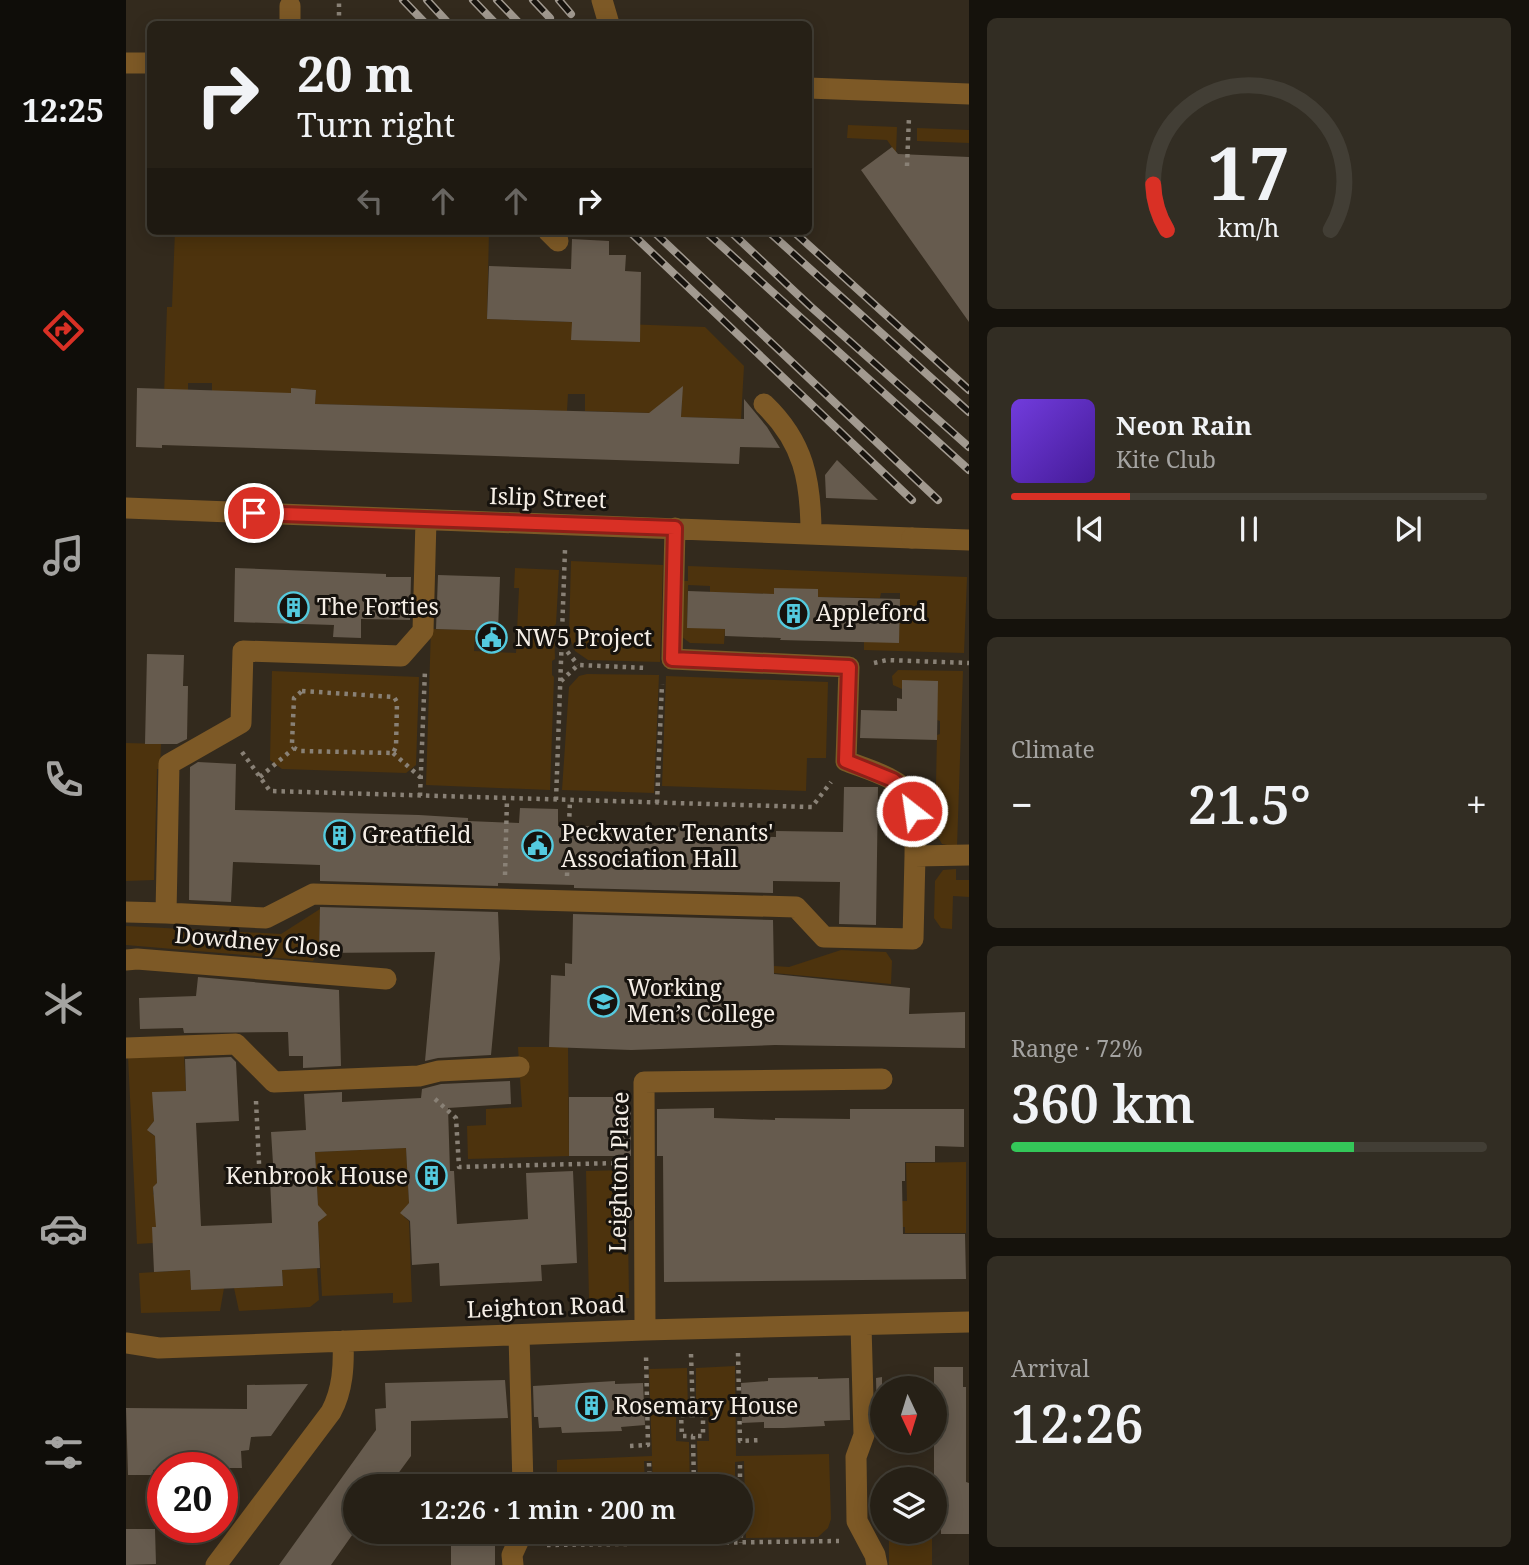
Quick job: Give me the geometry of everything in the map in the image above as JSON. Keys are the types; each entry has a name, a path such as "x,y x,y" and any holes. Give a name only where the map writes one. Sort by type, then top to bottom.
{"street":[{"path":"602,0 608,21"},
{"path":"126,62 147,64"},
{"path":"812,88 969,94"},
{"path":"764,404 779,418 803,460 811,497 811,534"},
{"name":"Islip Street","path":"126,508 969,540"},
{"path":"166,913 169,764 241,723 243,651 401,656 423,631 426,520"},
{"path":"126,912 266,918 313,894 796,907 824,937 913,939 915,828 909,794 893,780 846,761 849,667 667,664 675,528"},
{"path":"915,856 969,855"},
{"name":"Dowdney Close","path":"126,960 386,979"},
{"path":"126,1048 236,1044 274,1082 419,1076 439,1072 519,1067"},
{"name":"Leighton Place","path":"645,1330 644,1082 882,1079"},
{"name":"Leighton Road","path":"126,1343 159,1348 645,1330 969,1322"},
{"path":"861,1325 864,1435 856,1457 857,1521 877,1565"},
{"path":"519,1335 523,1474"},
{"path":"216,1565 336,1402 344,1362 343,1341"}],"path":[{"path":"339,21 341,0"},
{"path":"908,166 909,92"},
{"path":"556,800 566,525"},
{"path":"420,796 425,640 423,631"},
{"path":"562,645 578,665"},
{"path":"849,667 887,660 969,663"},
{"path":"561,682 578,665 667,664 657,803"},
{"path":"393,753 396,747 397,702 394,697 302,691 294,698 294,748 300,751 393,753 421,778"},
{"path":"226,732 270,790 812,807 846,761"},
{"path":"260,777 294,748"},
{"path":"505,899 508,799"},
{"path":"566,900 570,800"},
{"path":"419,1076 437,1102 456,1118 459,1167 644,1162"},
{"path":"260,1184 256,1100 274,1082"},
{"path":"737,1328 740,1441 761,1440"},
{"path":"691,1329 693,1415"},
{"path":"630,1446 648,1445 645,1330"},
{"path":"681,1415 693,1415 703,1415 703,1436 682,1436 681,1415"},
{"path":"694,1436 694,1474"},
{"path":"649,1463 649,1474"},
{"path":"740,1465 740,1474"},
{"path":"753,1543 868,1541"},
{"path":"517,1547 651,1544"}],"shaded area":[{"path":"848,125 897,127 896,153 887,140 847,138"},
{"path":"917,128 969,130 969,143 917,141"},
{"path":"175,235 489,235 487,319 705,327 744,366 741,419 681,417 682,402 653,413 585,411 585,394 568,394 567,411 315,404 316,390 301,389 299,403 256,393 237,393 212,398 212,383 188,383 188,397 164,396 167,307 172,307"},
{"path":"571,561 663,565 660,662 588,660 575,651 569,636"},
{"path":"688,566 967,577 964,653 864,650 864,634 899,634 900,593 881,593 880,598 818,597 774,588 774,594 710,592 710,586 688,585 687,627 725,629 724,644 690,643 682,637 683,581 688,581"},
{"path":"515,568 559,570 554,626 555,659 552,661 554,677 550,790 426,785 431,629 475,630 474,651 516,653 519,588 514,588"},
{"path":"898,670 963,671 957,847 942,844 935,832 937,735 940,734 940,721 902,680 902,689 893,685 892,676"},
{"path":"272,671 419,677 416,765 406,773 282,769 270,760"},
{"path":"659,675 654,793 562,790 569,687 579,676"},
{"path":"666,676 828,682 826,758 807,758 806,791 662,786"},
{"path":"126,743 161,744 160,769 157,769 154,880 126,881"},
{"path":"956,869 956,880 969,880 969,897 953,896 952,929 941,928 934,918 935,881 943,870"},
{"path":"320,909 319,950 313,961 126,945 126,926 281,934"},
{"path":"841,950 886,952 892,961 891,984 774,973 774,966 789,967"},
{"path":"518,1047 568,1047 569,1156 468,1159 467,1126 486,1125 486,1109 522,1107"},
{"path":"184,1054 186,1091 153,1092 154,1121 150,1133 155,1136 157,1183 153,1194 158,1199 159,1227 153,1243 137,1244 128,1056"},
{"path":"406,1148 409,1203 404,1217 409,1221 412,1302 393,1303 393,1293 322,1296 318,1222 323,1218 318,1205 315,1152"},
{"path":"966,1162 966,1233 905,1233 905,1227 874,1227 853,1202 907,1201 906,1163"},
{"path":"627,1170 629,1298 589,1299 586,1171"},
{"path":"317,1268 319,1300 310,1307 239,1311 234,1288 283,1286 282,1270"},
{"path":"190,1270 191,1290 224,1288 220,1311 141,1313 139,1273"},
{"path":"735,1366 736,1456 829,1454 831,1519 828,1528 818,1537 753,1538 753,1474 744,1474 744,1461 735,1462 735,1474 698,1474 697,1441 709,1441 708,1410 696,1410 696,1368"},
{"path":"687,1368 688,1410 676,1410 676,1441 689,1442 690,1474 653,1474 652,1461 644,1461 645,1474 557,1474 557,1460 652,1456 649,1369"},
{"path":"889,1544 932,1544 932,1565 889,1565"}],"building":[{"path":"892,147 898,154 969,157 969,322 861,170"},
{"path":"572,239 609,241 609,255 626,255 625,271 641,272 640,342 571,340 572,322 487,319 489,266 571,269"},
{"path":"683,386 681,417 744,419 744,399 780,448 740,447 739,464 162,445 162,448 136,447 137,388 291,393 291,388 316,390 315,404 649,413"},
{"path":"837,460 878,500 826,498 825,475"},
{"name":"The Forties","path":"235,568 411,577 410,620 361,619 361,638 333,637 334,625 234,622"},
{"path":"438,575 500,577 498,631 436,629"},
{"name":"Appleford","path":"774,588 818,589 818,597 900,599 899,643 780,640 781,638 725,636 725,629 687,628 688,591 774,594"},
{"path":"147,654 184,655 183,686 188,686 187,739 177,744 145,744"},
{"path":"902,680 938,681 937,740 860,738 861,710 897,711 897,698 902,699"},
{"path":"198,762 236,764 235,810 419,815 519,823 520,808 558,809 558,826 608,826 608,832 675,833 675,827 714,829 714,836 776,837 776,831 843,832 844,787 878,787 876,925 839,924 840,882 773,881 773,893 574,888 574,885 498,883 498,886 320,881 320,865 233,862 231,902 189,900 190,767"},
{"path":"320,907 498,912 500,959 491,1055 425,1061 435,952 319,953"},
{"path":"573,914 773,920 774,974 910,988 909,1014 965,1012 965,1048 775,1045 631,1050 549,1047 551,975 565,976 565,963 572,964"},
{"path":"198,977 339,990 341,1066 303,1068 303,1056 289,1056 288,1032 184,1033 183,1028 140,1029 139,998 196,996"},
{"name":"Kenbrook House","path":"231,1057 236,1062 239,1121 196,1123 201,1226 272,1223 270,1179 274,1179 271,1132 306,1130 304,1094 342,1092 342,1102 421,1098 422,1089 441,1084 510,1081 511,1104 448,1108 450,1171 454,1171 457,1224 528,1219 526,1173 573,1171 577,1263 541,1265 542,1281 440,1286 439,1263 412,1265 410,1221 400,1213 409,1203 406,1148 315,1152 318,1205 327,1215 318,1222 320,1268 282,1270 283,1286 191,1290 190,1270 154,1272 152,1227 156,1227 153,1187 157,1183 155,1136 147,1130 154,1121 152,1092 186,1091 185,1059"},
{"path":"569,1097 628,1097 628,1109 631,1109 631,1156 569,1156"},
{"path":"714,1108 714,1118 775,1120 850,1119 850,1109 964,1109 964,1147 935,1146 935,1162 905,1162 905,1181 902,1181 903,1234 965,1234 966,1279 664,1282 663,1156 657,1156 657,1109"},
{"path":"934,1367 963,1367 963,1387 966,1387 969,1534 947,1534 947,1467 934,1467 934,1453 947,1453 947,1376 934,1376"},
{"path":"768,1378 849,1378 850,1420 824,1421 825,1426 784,1428 764,1428 764,1422 742,1423 741,1383 768,1381"},
{"path":"505,1380 508,1418 411,1421 411,1456 398,1474 344,1474 376,1430 375,1409 386,1408 385,1383"},
{"name":"Rosemary House","path":"615,1381 615,1384 643,1383 645,1425 621,1427 622,1431 562,1433 561,1427 539,1428 538,1417 534,1417 533,1386"},
{"path":"308,1384 271,1436 251,1437 249,1450 241,1451 242,1468 238,1468 238,1452 147,1452 147,1475 128,1475 126,1408 247,1409 247,1385"},
{"path":"343,1476 343,1544 346,1544 331,1565 279,1565"},
{"path":"126,1529 147,1529 147,1543 155,1543 156,1564 126,1565"},
{"path":"451,1544 495,1544 495,1565 451,1565"}],"railway":[{"path":"403,0 423,21"},
{"path":"427,0 446,21"},
{"path":"473,0 493,21"},
{"path":"497,0 517,21"},
{"path":"533,0 550,18"},
{"path":"559,0 571,14"},
{"path":"633,235 912,500"},
{"path":"657,235 938,500"},
{"path":"709,235 969,470"},
{"path":"734,235 969,447"},
{"path":"772,235 969,412"},
{"path":"797,235 969,390"}],"place":[{"name":"The Forties","path":"294,607"},
{"name":"Appleford","path":"793,613"},
{"name":"NW5 Project","path":"492,638"},
{"name":"Greatfield","path":"339,835"},
{"name":"Peckwater Tenants' Association Hall","path":"538,846"},
{"name":"Working Men’s College","path":"604,1001"},
{"name":"Kenbrook House","path":"431,1176"},
{"name":"Rosemary House","path":"591,1406"}],"route":[{"path":"254,513 675,528 672,659 849,667 846,761 893,780 909,794 912,811"}]}
